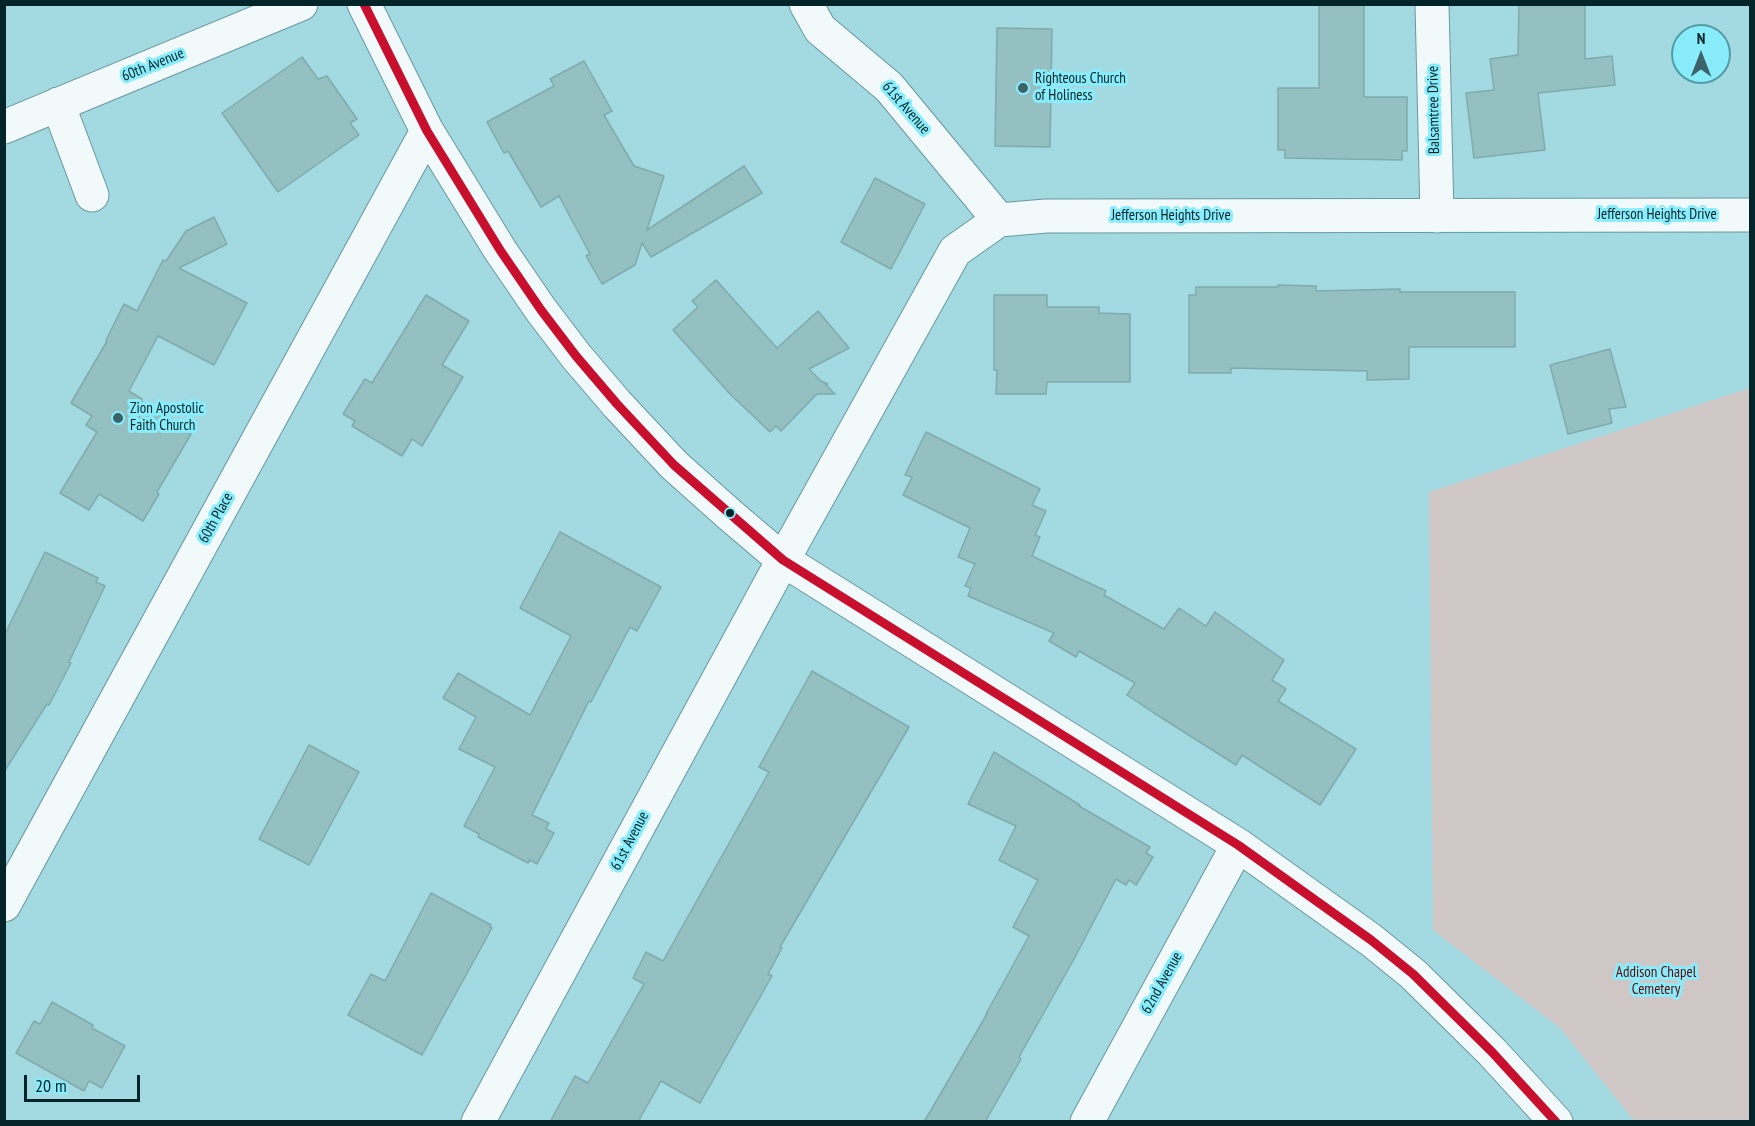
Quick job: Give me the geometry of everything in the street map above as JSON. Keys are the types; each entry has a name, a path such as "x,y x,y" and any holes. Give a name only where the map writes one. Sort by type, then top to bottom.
{"street":[{"name":"60th Avenue","path":"4,127 301,4"},
{"path":"364,4 427,131 500,250 576,356 616,404 674,465 783,560 1238,845 1371,940 1413,974 1492,1052 1556,1122"},
{"name":"61st Avenue","path":"806,4 820,29 889,87 999,220"},
{"name":"Balsamtree Drive","path":"1432,4 1437,216"},
{"path":"58,104 92,195"},
{"name":"60th Place","path":"4,905 427,131"},
{"name":"Jefferson Heights Drive","path":"999,220 1046,216 1750,215"},
{"path":"783,560 955,251 999,220"},
{"name":"61st Avenue","path":"478,1122 783,560"},
{"name":"62nd Avenue","path":"1087,1122 1238,845"}],"green space":[{"name":"Addison Chapel Cemetery","path":"1750,388 1750,1121 1634,1121 1560,1028 1433,930 1429,492"}],"building":[{"path":"1319,4 1364,4 1364,97 1407,97 1407,151 1402,151 1402,160 1285,158 1285,150 1278,150 1278,88 1319,88"},
{"path":"1519,4 1585,4 1585,59 1612,56 1615,85 1538,93 1545,150 1474,158 1466,93 1494,90 1490,59 1518,55"},
{"name":"Righteous Church of Holiness","path":"997,28 1052,29 1050,147 995,146"},
{"path":"302,57 318,79 327,76 357,119 350,123 359,135 278,192 222,113"},
{"path":"584,61 612,111 604,115 634,166 664,176 647,230 744,166 762,193 651,257 642,243 635,265 602,284 586,256 590,254 559,196 541,207 508,151 504,153 487,122 554,86 550,79"},
{"path":"875,178 925,204 891,269 841,242"},
{"path":"214,217 227,244 179,268 247,303 214,365 158,336 129,391 191,434 143,521 99,494 89,510 60,493 97,432 86,425 92,416 71,403 107,341 124,304 137,311 163,260 166,261 186,231"},
{"path":"716,280 777,348 818,311 849,348 809,369 821,381 828,384 826,385 835,394 817,394 781,431 776,426 770,432 730,394 673,330 698,307 692,301"},
{"path":"1278,285 1316,286 1316,291 1400,289 1400,292 1515,292 1515,347 1409,347 1409,379 1367,380 1367,371 1231,368 1231,373 1189,373 1189,295 1196,295 1196,287 1278,287"},
{"path":"426,295 469,321 442,365 463,377 422,446 412,439 402,456 352,426 355,421 343,414 365,379 372,383"},
{"path":"994,295 1047,295 1047,307 1099,307 1099,313 1130,314 1130,382 1047,382 1046,394 996,394"},
{"path":"1610,349 1626,407 1609,409 1612,423 1568,434 1550,365"},
{"path":"926,432 1040,489 1032,505 1046,511 1035,535 1040,537 1032,556 1106,591 1104,595 1164,629 1179,608 1206,626 1215,612 1284,660 1272,680 1286,689 1278,701 1356,749 1320,805 1242,755 1236,765 1154,713 1127,695 1135,683 1079,651 1076,657 1049,641 1054,633 968,596 971,588 965,586 975,564 958,557 970,528 903,495 912,477 905,475"},
{"path":"560,532 661,587 637,631 630,627 591,702 589,701 532,815 549,823 546,829 554,833 537,864 530,860 528,863 478,837 479,834 464,826 495,767 459,749 476,717 443,698 458,673 530,715 571,636 520,608"},
{"path":"45,552 98,578 96,582 105,586 69,662 71,663 49,705 47,704 4,772 4,636"},
{"path":"812,671 909,727 780,947 782,948 768,974 772,976 700,1103 661,1081 638,1122 550,1122 575,1076 588,1083 644,984 633,978 646,952 663,961 769,772 759,767"},
{"path":"309,745 359,772 309,865 259,839"},
{"path":"994,752 1079,806 1150,847 1146,853 1153,857 1136,885 1129,880 1126,885 1116,879 985,1122 924,1122 1029,936 1013,927 1038,880 999,860 1016,826 968,804"},
{"path":"431,893 491,925 492,928 422,1055 348,1015 371,974 385,981"},
{"path":"52,1002 125,1046 102,1088 89,1081 84,1091 16,1053 34,1021 40,1024"}],"transit line":[{"path":"364,4 427,131 500,250 576,356 674,465 783,560 1238,845 1371,940 1413,974 1492,1052 1556,1122"}],"place":[{"name":"Righteous Church of Holiness","path":"1023,88"},
{"name":"Zion Apostolic Faith Church","path":"118,418"}]}
